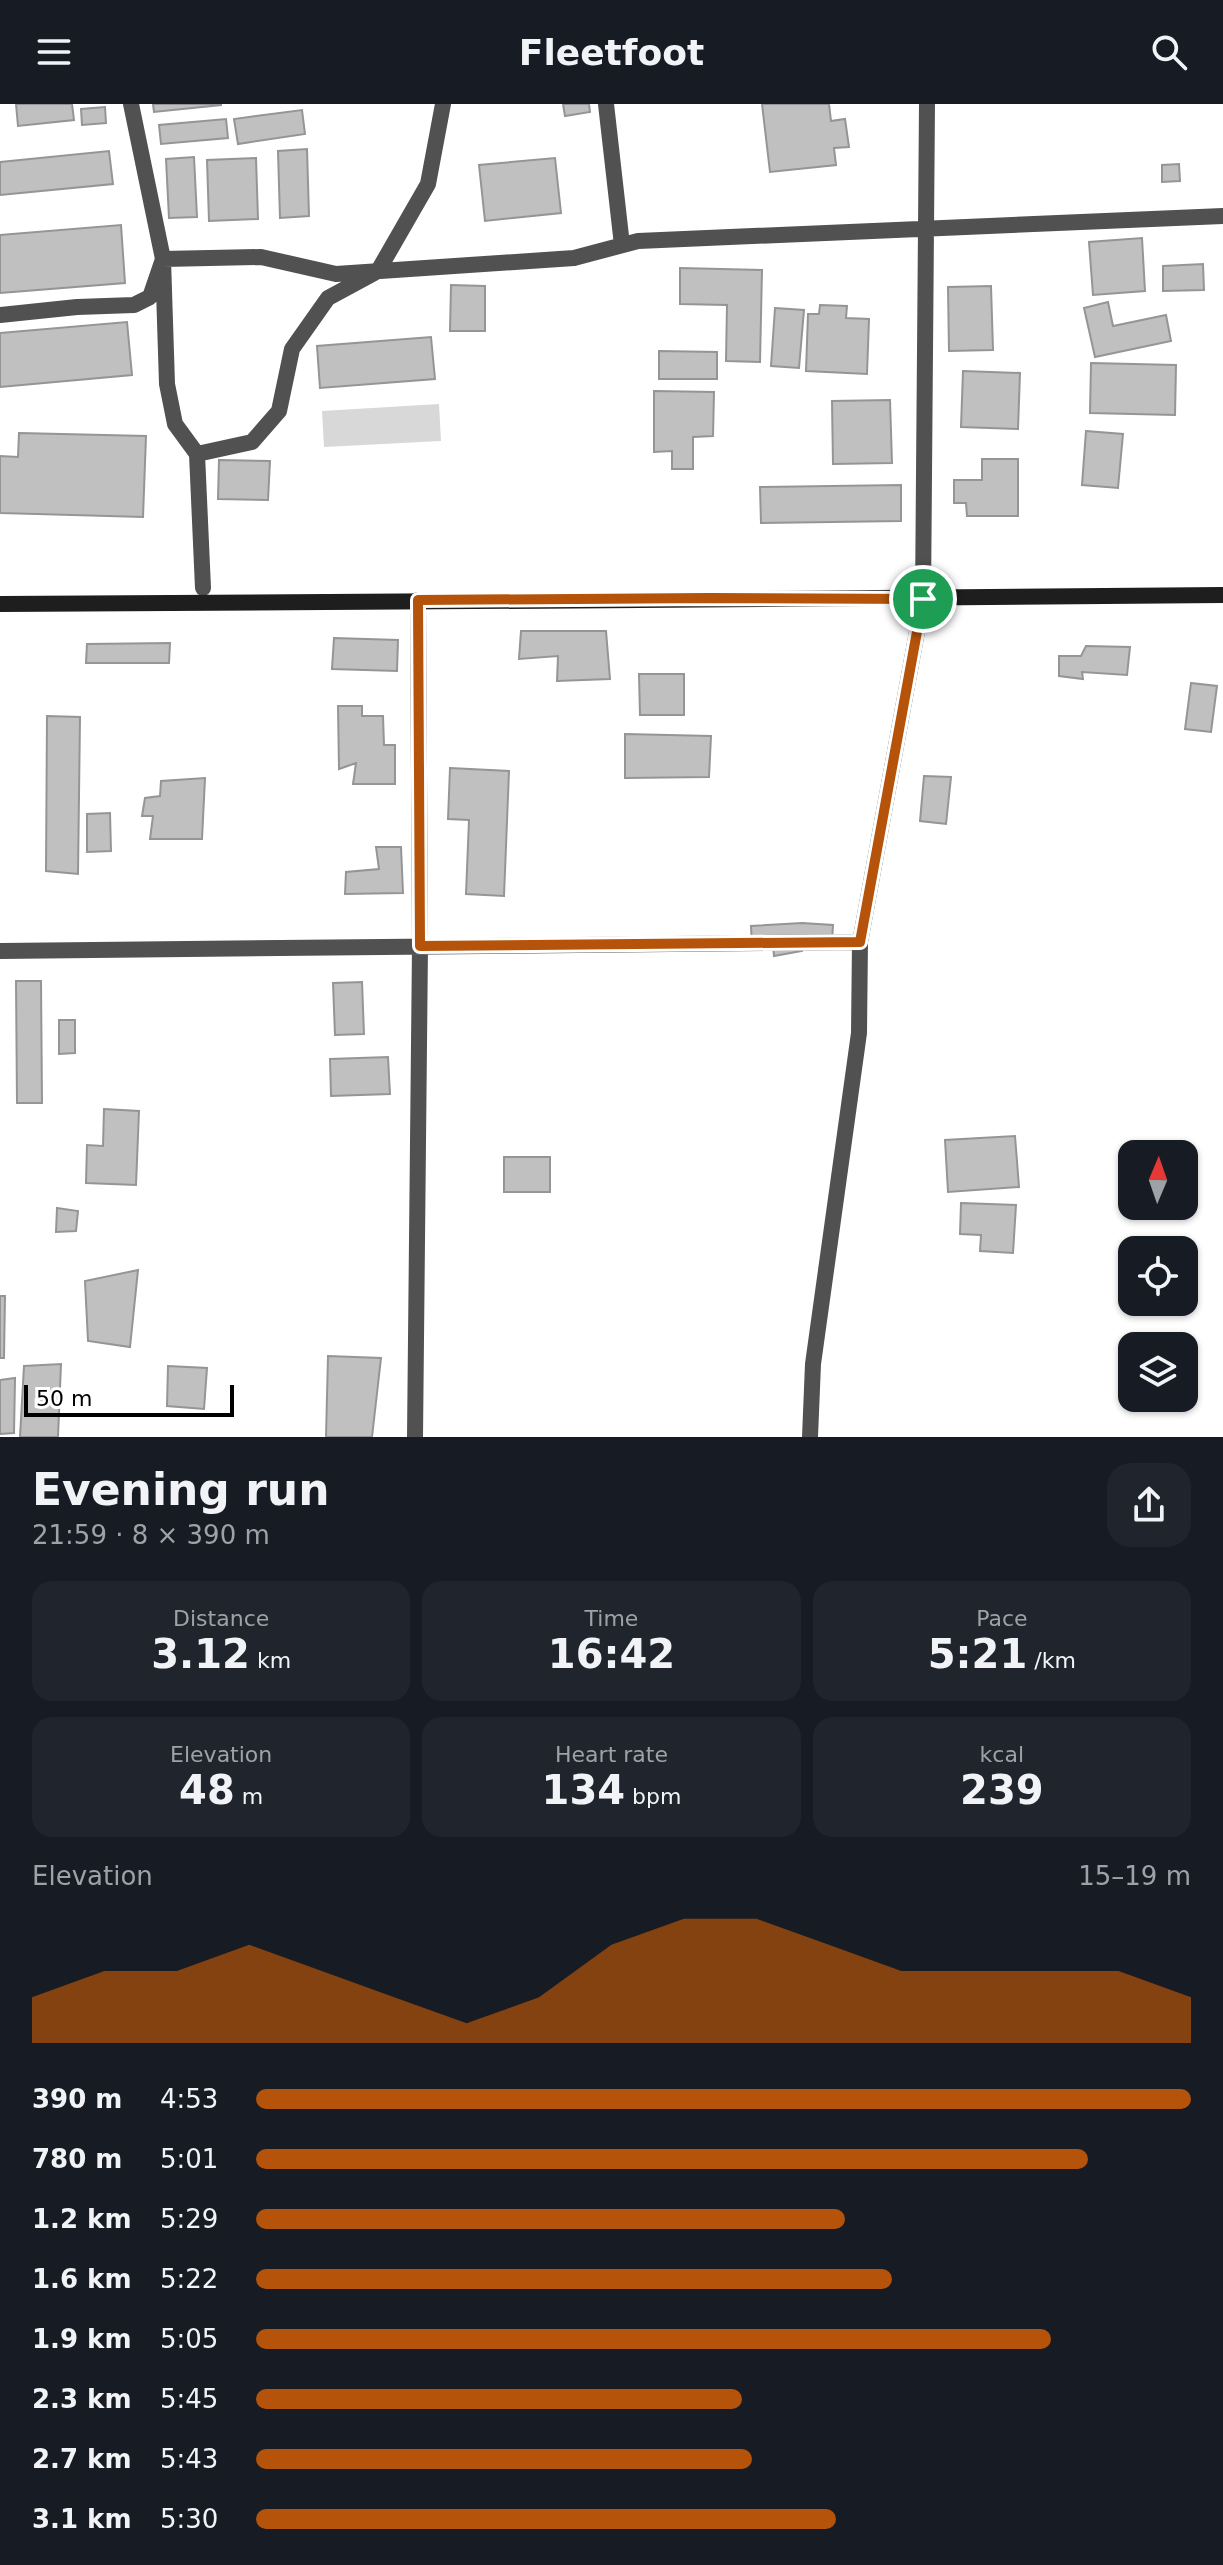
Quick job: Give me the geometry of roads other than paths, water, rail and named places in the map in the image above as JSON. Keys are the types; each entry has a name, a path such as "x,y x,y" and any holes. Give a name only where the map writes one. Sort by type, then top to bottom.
{"street":[{"path":"131,104 163,259 167,384 175,424 197,454 203,588"},
{"path":"197,454 252,442 279,411 292,349 328,298 378,271 428,184 443,104"},
{"path":"606,104 622,245"},
{"path":"810,1437 813,1364 859,1033 860,942 923,599 927,104"},
{"path":"163,259 261,257 336,274 574,258 638,241 1223,216"},
{"path":"0,315 134,305 150,297 163,259"},
{"path":"0,604 1223,595"},
{"path":"415,1437 420,946 418,600"},
{"path":"0,951 860,942"}]}
